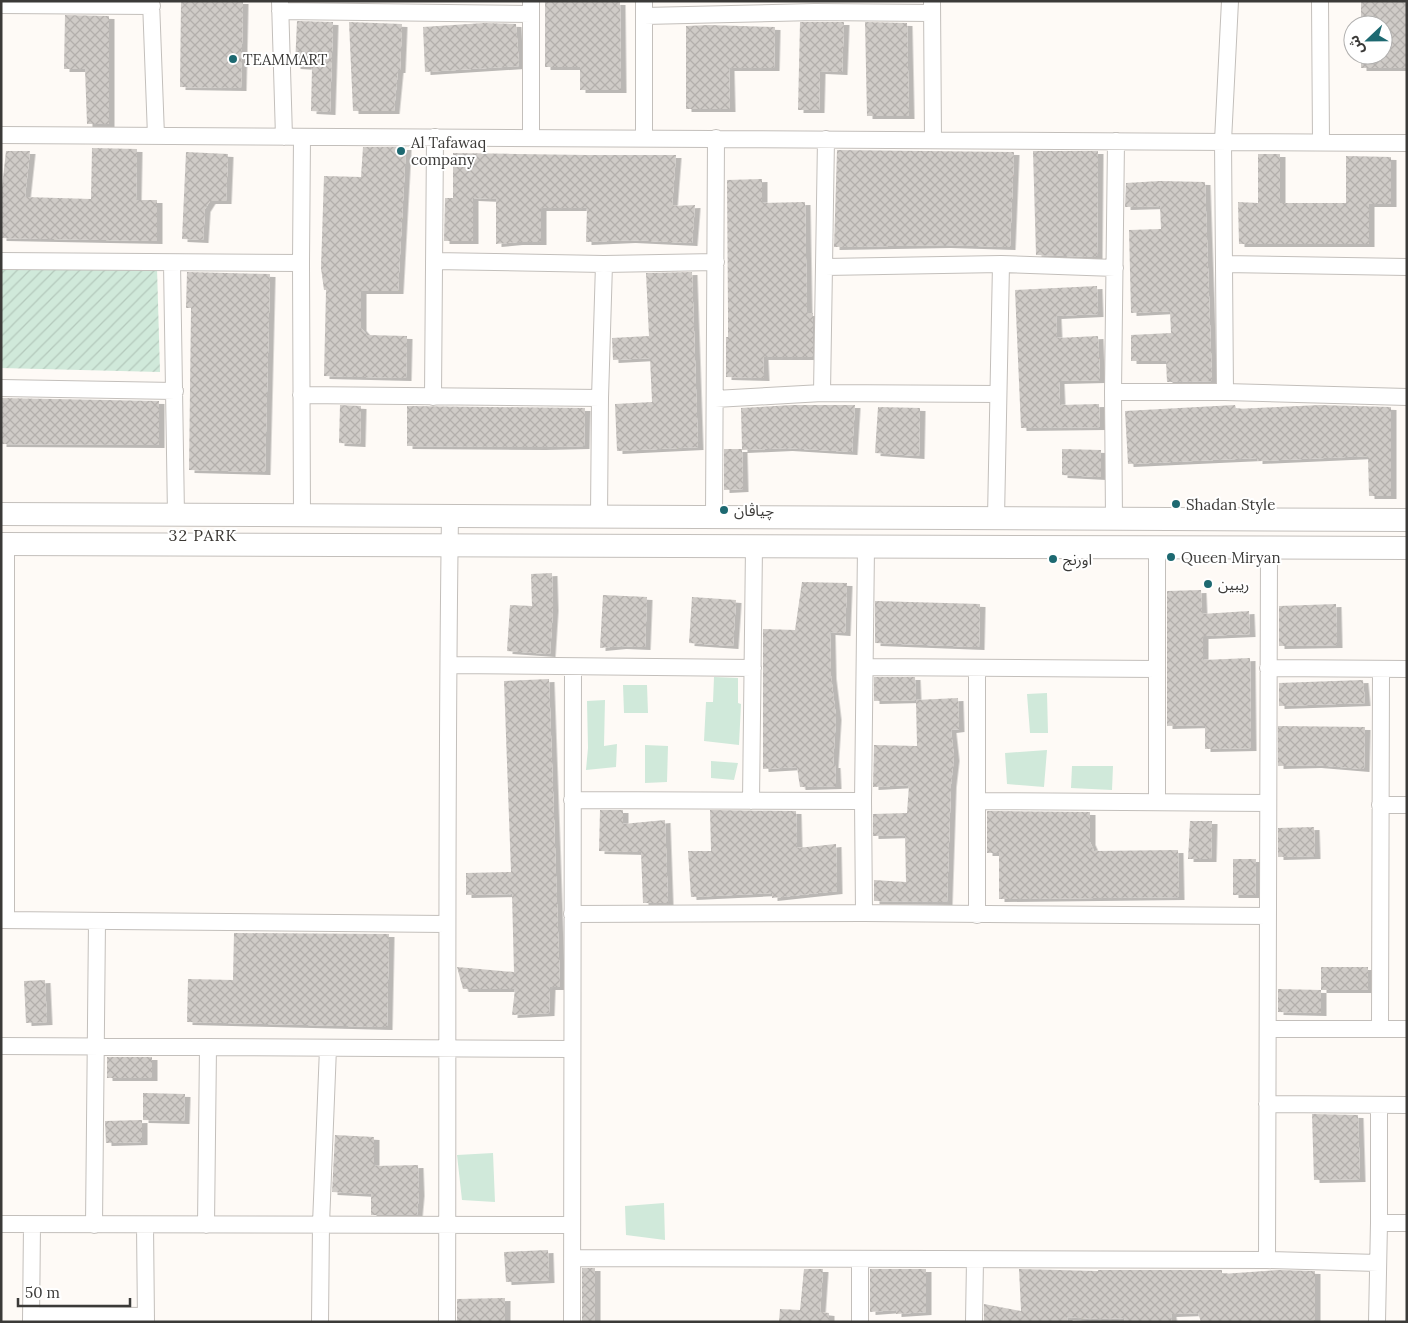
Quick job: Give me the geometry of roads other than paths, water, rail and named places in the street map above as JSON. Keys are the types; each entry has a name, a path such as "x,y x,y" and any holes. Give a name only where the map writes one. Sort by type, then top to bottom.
{"street":[{"path":"1225,392 1223,142 1230,1"},
{"path":"1320,1 1322,142"},
{"path":"1,5 152,4 156,136"},
{"path":"284,136 280,6 416,7 531,8 531,138"},
{"path":"644,138 644,8 932,7 934,139"},
{"path":"1,135 1407,143"},
{"path":"302,137 302,515"},
{"path":"433,397 435,137"},
{"path":"714,517 716,138"},
{"path":"822,393 826,139"},
{"path":"1114,519 1113,392 1116,141"},
{"path":"1,261 301,264"},
{"path":"434,261 604,264 716,262"},
{"path":"172,263 176,515"},
{"path":"599,517 604,264"},
{"path":"825,267 1001,264 1115,268"},
{"path":"996,518 1001,264"},
{"path":"1224,264 1407,267"},
{"path":"1,388 175,391"},
{"path":"1113,392 1225,392 1407,397"},
{"path":"715,399 822,393 998,394"},
{"path":"301,395 600,398"},
{"path":"1,514 1407,520"},
{"path":"447,1322 448,1048 446,924 450,516"},
{"path":"1060,518 1062,547"},
{"path":"446,924 4,920 4,544 1407,548"},
{"path":"751,801 754,546"},
{"path":"864,913 863,801 866,547"},
{"path":"1157,548 1158,801"},
{"path":"1267,1260 1269,548"},
{"path":"449,665 753,668"},
{"path":"572,666 572,1322"},
{"path":"865,667 1157,669"},
{"path":"977,668 977,915"},
{"path":"1268,668 1407,669"},
{"path":"1380,1029 1381,669"},
{"path":"572,800 863,801"},
{"path":"977,801 1268,803"},
{"path":"1380,805 1407,805"},
{"path":"572,914 864,913 1268,916"},
{"path":"94,1225 97,920"},
{"path":"1268,1029 1407,1030"},
{"path":"1,1046 572,1049"},
{"path":"206,1225 208,1047"},
{"path":"320,1322 321,1224 328,1048"},
{"path":"1267,1104 1407,1105"},
{"path":"1377,1322 1379,1223 1378,1105"},
{"path":"1379,1223 1407,1223"},
{"path":"1,1224 572,1225"},
{"path":"32,1225 31,1318 146,1319 145,1225"},
{"path":"572,1258 1267,1260 1378,1263"},
{"path":"860,1260 860,1322"},
{"path":"974,1322 975,1260"}],"place":[{"name":"TEAMMART","path":"233,59"},
{"name":"Al Tafawaq company","path":"401,151"},
{"name":"Shadan Style","path":"1176,504"},
{"name":"چياڤان","path":"724,510"},
{"name":"Queen Miryan","path":"1171,557"},
{"name":"اورنج","path":"1053,559"},
{"name":"ريبين","path":"1208,584"}],"district":[{"name":"32 PARK","path":"203,535"}]}
